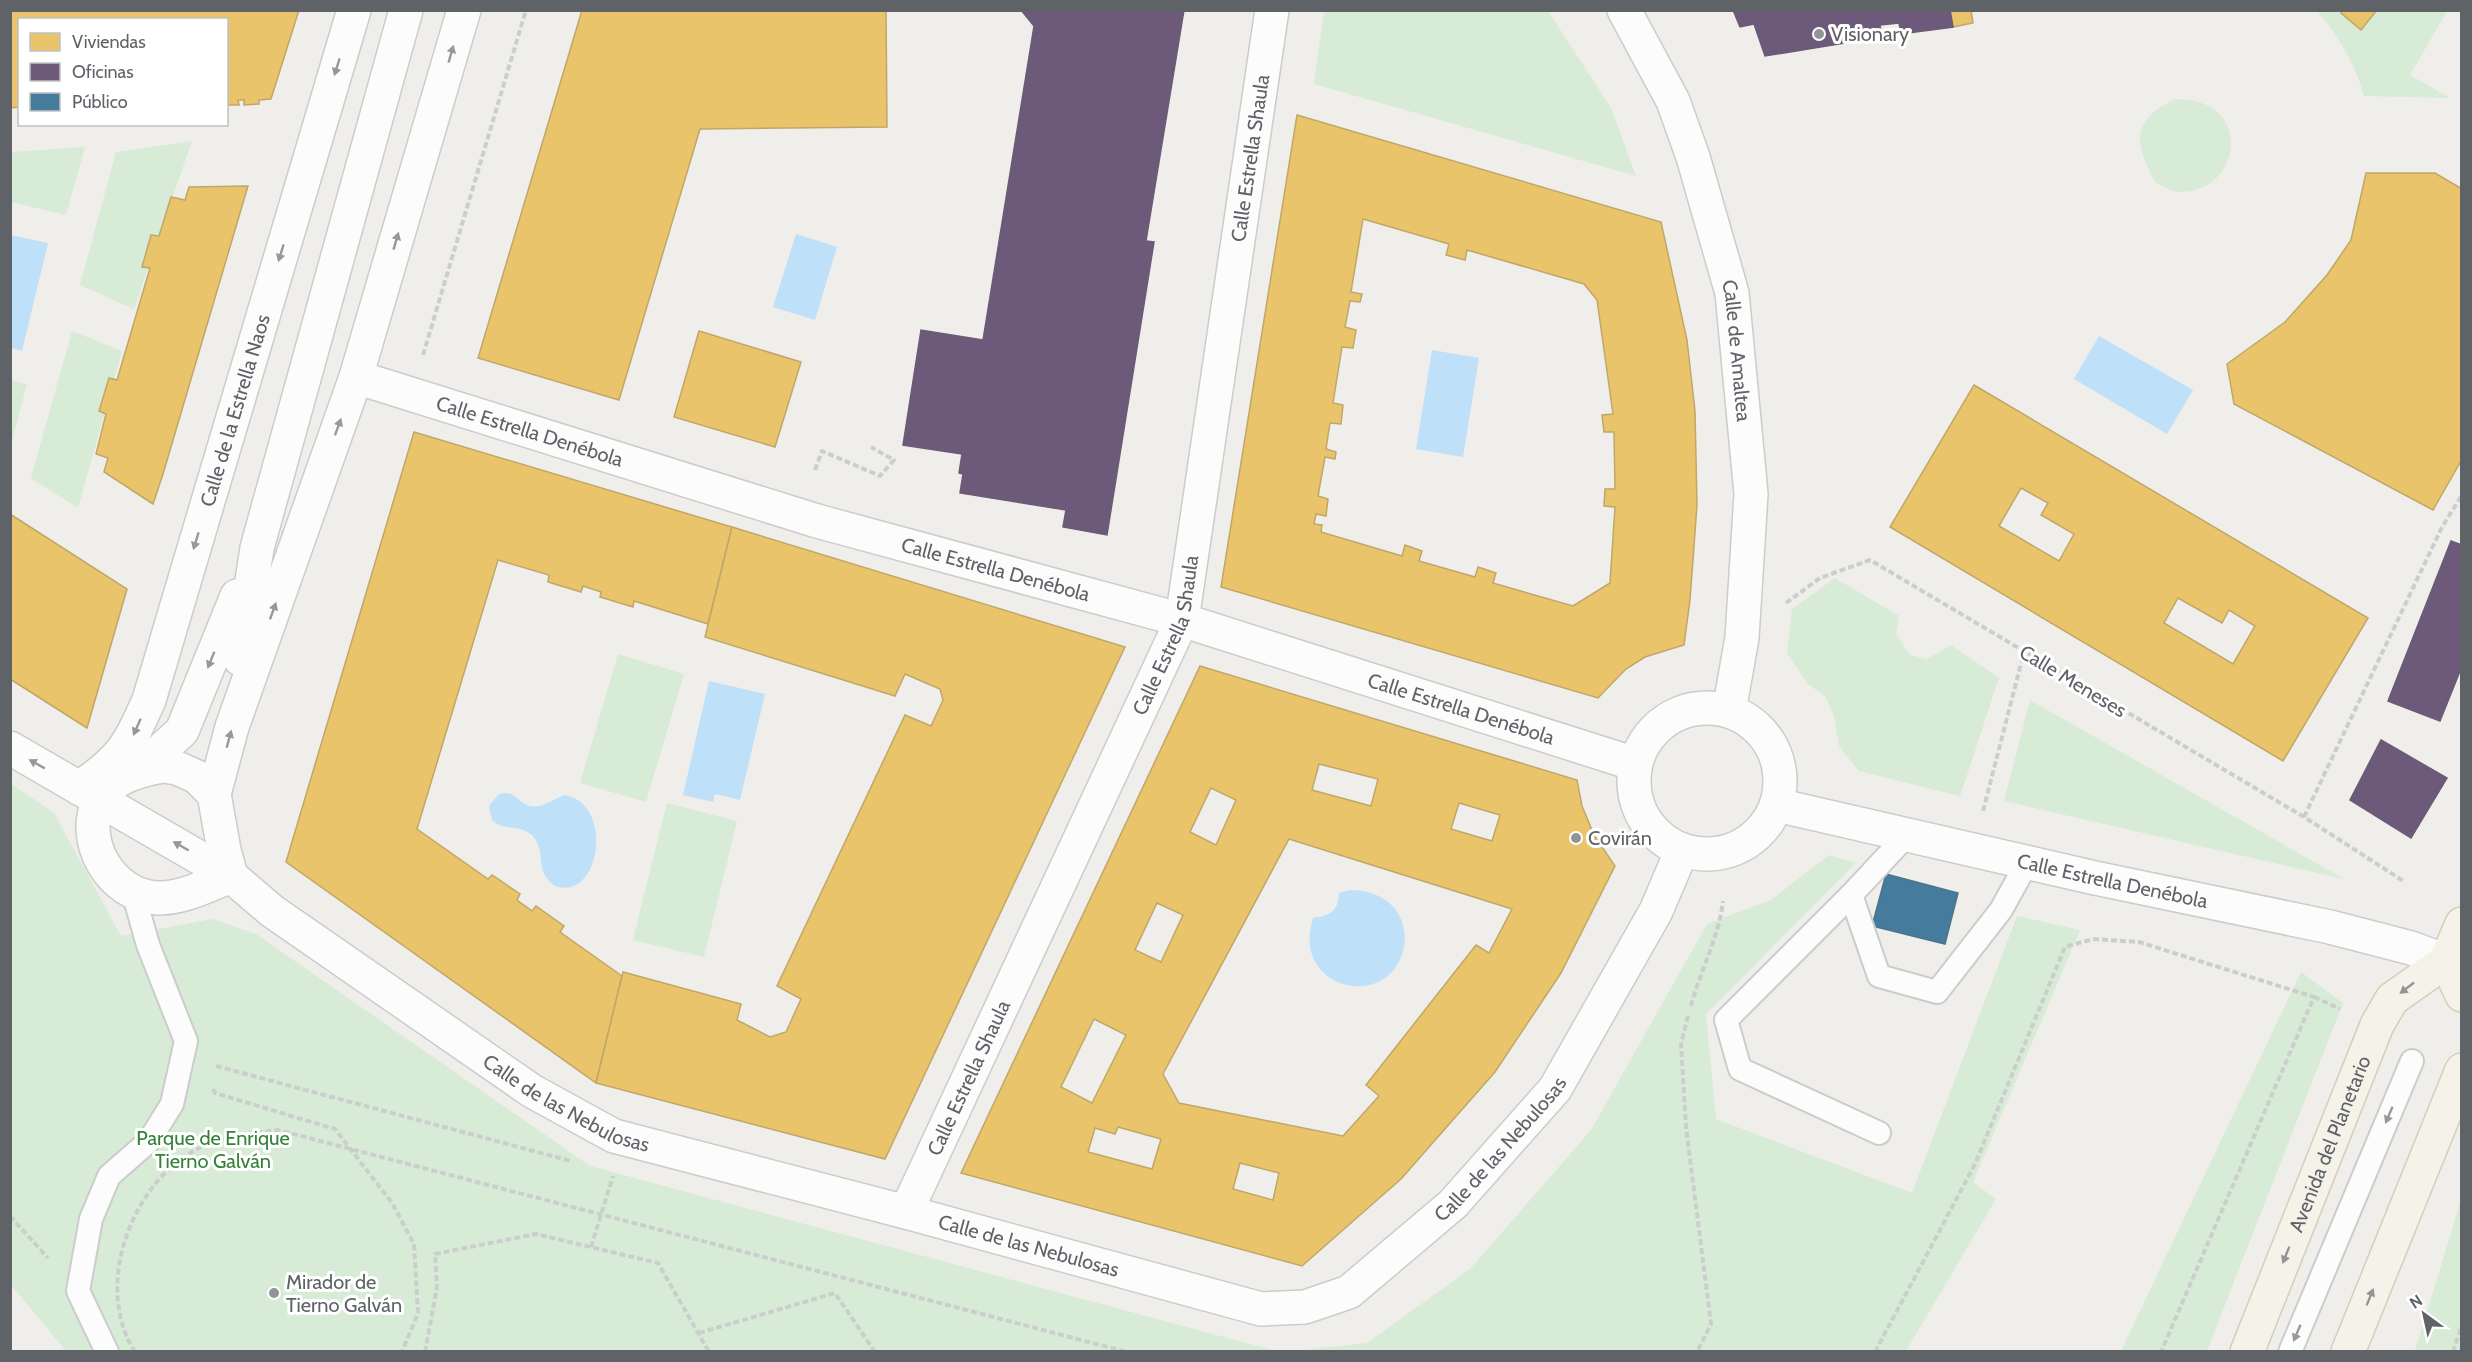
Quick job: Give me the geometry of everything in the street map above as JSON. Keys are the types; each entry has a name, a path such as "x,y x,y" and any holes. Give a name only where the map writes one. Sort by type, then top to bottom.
{"main road":[{"path":"2462,924 2454,964 2462,995"},
{"name":"Avenida del Planetario","path":"2247,1352 2377,1025 2392,999 2454,964"},
{"path":"2348,1352 2462,1070"}],"street":[{"name":"Calle de la Estrella Naos","path":"89,794 129,743 148,700 354,10"},
{"path":"246,686 238,668 257,548 406,10"},
{"path":"257,548 182,731 139,770 89,794 94,833 103,866 118,884 133,892 157,898 188,893 231,876 214,794 246,686 356,377 464,10"},
{"name":"Calle Estrella Shaula","path":"906,1212 1182,620 1272,10"},
{"name":"Calle de Amaltea","path":"1623,10 1673,101 1693,157 1731,293 1751,494 1742,638 1729,711"},
{"name":"Calle Estrella Denébola","path":"356,377 817,520 1182,620 1635,764"},
{"path":"1705,707 1729,711 1750,722 1766,738 1777,758 1780,782 1777,805 1766,825 1749,842 1728,852 1705,855 1682,850 1663,840 1648,825 1638,806 1633,786 1635,764 1645,742 1660,724 1682,712 1705,707"},
{"name":"Calle de las Nebulosas","path":"10,748 231,876 272,911 532,1091 614,1136 906,1212 1261,1309 1305,1307 1349,1292 1453,1204 1556,1089 1656,911 1682,850"},
{"path":"139,770 163,766 177,768 197,777 214,794"},
{"name":"Calle Estrella Denébola","path":"1777,805 1973,848 2095,878 2330,927 2411,948 2454,964"}],"lane":[{"path":"1880,1133 1740,1069 1726,1020 1851,895 1906,835"},
{"path":"1851,895 1879,976 1937,992 2001,910 2028,861"},
{"path":"107,1352 78,1291 91,1219 109,1176 149,1141 172,1104 186,1041 148,945 133,892"},
{"path":"2290,1352 2412,1061"}],"path":[{"path":"421,361 526,10"},
{"path":"814,470 822,451 880,476 894,460 871,447"},
{"path":"2304,817 2442,527 2462,495"},
{"name":"Calle Meneses","path":"1742,638 1820,578 1870,560 2304,817 2405,882"},
{"path":"1973,848 2024,652"},
{"path":"1697,1352 1711,1324 1686,1127 1681,1044 1700,973 1721,919 1723,901"},
{"path":"1875,1352 1975,1164 2065,947 2093,939 2139,942 2314,997 2347,1012"},
{"path":"2161,1352 2314,997"},
{"path":"186,1041 215,1093 334,1129 392,1203 414,1244 418,1313 402,1352"},
{"path":"198,1062 578,1163"},
{"path":"135,1352 127,1340 117,1295 122,1245 142,1205 160,1179 188,1154 219,1138 278,1131 1126,1352"},
{"path":"591,1247 614,1172 606,1170"},
{"path":"10,1216 78,1291"},
{"path":"425,1352 437,1287 435,1254 536,1234 658,1263 709,1352"},
{"path":"699,1333 835,1293 875,1352"},
{"path":"2452,1352 2462,1326"}],"green space":[{"path":"1324,11 1548,11 1611,108 1636,176 1314,84"},
{"path":"2317,11 2447,11 2410,75 2450,98 2364,96 2345,51"},
{"path":"2175,99 2200,102 2218,112 2228,127 2231,144 2228,161 2218,176 2203,187 2182,192 2156,183 2144,156 2140,135 2143,125 2150,116"},
{"path":"192,141 134,309 80,285 116,152"},
{"path":"85,147 66,215 11,202 11,152"},
{"path":"72,331 122,351 78,508 31,478"},
{"path":"10,380 27,384 11,445"},
{"path":"1835,578 1899,616 1896,634 1910,655 1927,659 1951,645 1999,678 1960,796 1859,771 1839,746 1834,716 1825,696 1808,684 1787,653 1792,609"},
{"path":"618,654 684,674 646,802 580,783"},
{"path":"2030,700 2344,879 2004,801"},
{"name":"Parque de Enrique Tierno Galván","path":"10,783 54,813 121,936 212,919 256,934 590,1166 1276,1351 66,1351 11,1285"},
{"path":"667,803 737,821 704,957 633,940"},
{"path":"1829,855 1856,863 1706,1014 1716,1119 1912,1193 2017,916 2080,930 1973,1182 1996,1199 1906,1351 1293,1351 1367,1343 1470,1269 1591,1130 1707,924 1771,900"},
{"path":"2301,972 2343,1003 2207,1351 2121,1351"},
{"path":"2461,1200 2461,1351 2415,1351"}],"water":[{"path":"796,234 837,247 815,320 773,307"},
{"path":"11,235 48,243 22,351 11,348"},
{"path":"2099,336 2193,390 2167,434 2074,379"},
{"path":"1432,350 1479,358 1463,457 1416,449"},
{"path":"709,681 765,694 740,800 715,794 713,802 683,795"},
{"path":"506,793 534,807 565,795 581,802 591,815 596,832 596,850 591,867 583,880 570,887 555,886 544,874 539,848 532,835 492,820 489,806 499,794"},
{"path":"1349,890 1375,894 1392,906 1402,922 1405,940 1401,958 1391,974 1375,984 1345,985 1330,978 1315,961 1310,948 1313,918 1332,912 1337,905 1339,893"}],"building: Viviendas":[{"path":"10,10 299,10 271,99 259,100 259,104 244,105 244,100 238,100 239,105 228,105 228,18 18,18 18,107 10,108"},
{"path":"582,10 886,10 887,127 700,129 619,400 478,358"},
{"path":"1950,10 1971,10 1973,23 1953,27"},
{"path":"2343,10 2377,10 2361,30 2341,13"},
{"path":"1297,115 1661,222 1687,340 1695,411 1697,505 1690,600 1684,645 1645,657 1626,669 1598,698 1221,587","holes":["1363,219 1449,244 1446,255 1465,260 1467,250 1584,284 1597,300 1613,414 1602,415 1604,432 1614,432 1615,489 1605,489 1604,506 1615,507 1610,583 1573,606 1493,583 1496,573 1478,567 1475,577 1419,561 1422,551 1405,545 1402,556 1321,532 1322,525 1314,524 1316,514 1326,516 1328,499 1318,496 1325,457 1335,459 1336,452 1326,449 1330,423 1341,424 1343,405 1333,403 1342,347 1353,348 1356,330 1345,327 1350,301 1360,302 1362,294 1351,292"]},
{"path":"2366,173 2435,173 2462,189 2462,459 2433,510 2234,404 2227,364 2285,322 2327,275 2351,240"},
{"path":"248,186 153,504 104,472 108,458 96,454 106,414 99,411 109,378 117,380 150,268 142,267 151,235 159,236 171,197 185,200 189,187"},
{"path":"699,331 801,362 775,447 674,417"},
{"path":"1974,385 2368,618 2283,761 1890,527","holes":["2021,488 2048,503 2041,515 2074,534 2059,561 1999,526","2178,598 2222,623 2229,610 2255,626 2233,664 2164,623"]},
{"path":"414,432 732,527 708,624 634,601 633,607 600,597 601,592 583,586 581,592 548,582 549,575 498,560 417,829 488,879 492,875 520,894 517,900 532,911 536,906 564,926 560,932 622,976 596,1083 286,862"},
{"path":"10,514 127,589 87,728 10,679"},
{"path":"732,527 1125,647 885,1159 596,1083 623,972 741,1004 737,1020 770,1037 786,1032 801,999 777,986 905,715 931,726 943,700 940,689 905,674 895,696 705,637"},
{"path":"1200,666 1577,780 1582,806 1594,835 1615,866 1561,973 1495,1072 1401,1179 1302,1266 961,1173","holes":["1319,764 1378,779 1371,806 1312,790","1211,788 1236,800 1216,845 1190,832","1459,803 1500,815 1492,841 1451,829","1289,839 1512,909 1489,953 1476,945 1366,1085 1379,1096 1343,1136 1179,1103 1163,1074","1157,903 1183,915 1161,962 1135,950","1094,1019 1126,1035 1092,1103 1061,1087","1118,1127 1161,1139 1152,1169 1088,1152 1095,1128 1115,1134","1240,1163 1279,1173 1273,1200 1233,1189"]}],"building: Oficinas":[{"path":"1021,10 1184,10 1146,241 1154,242 1107,535 1063,527 1066,510 960,493 963,474 959,473 962,454 903,445 921,330 983,340 1034,26"},
{"name":"Visionary","path":"1733,10 1950,10 1953,27 1901,34 1899,23 1880,25 1882,37 1765,56 1754,24 1740,27"},
{"path":"2451,541 2462,545 2462,666 2440,721 2388,701"},
{"path":"2381,740 2447,778 2411,838 2350,800"}],"building: Público":[{"path":"1886,874 1958,893 1945,944 1872,926"}],"place":[{"name":"Visionary","path":"1819,34"},
{"name":"Covirán","path":"1576,838"},
{"name":"Mirador de Tierno Galván","path":"274,1293"}]}
